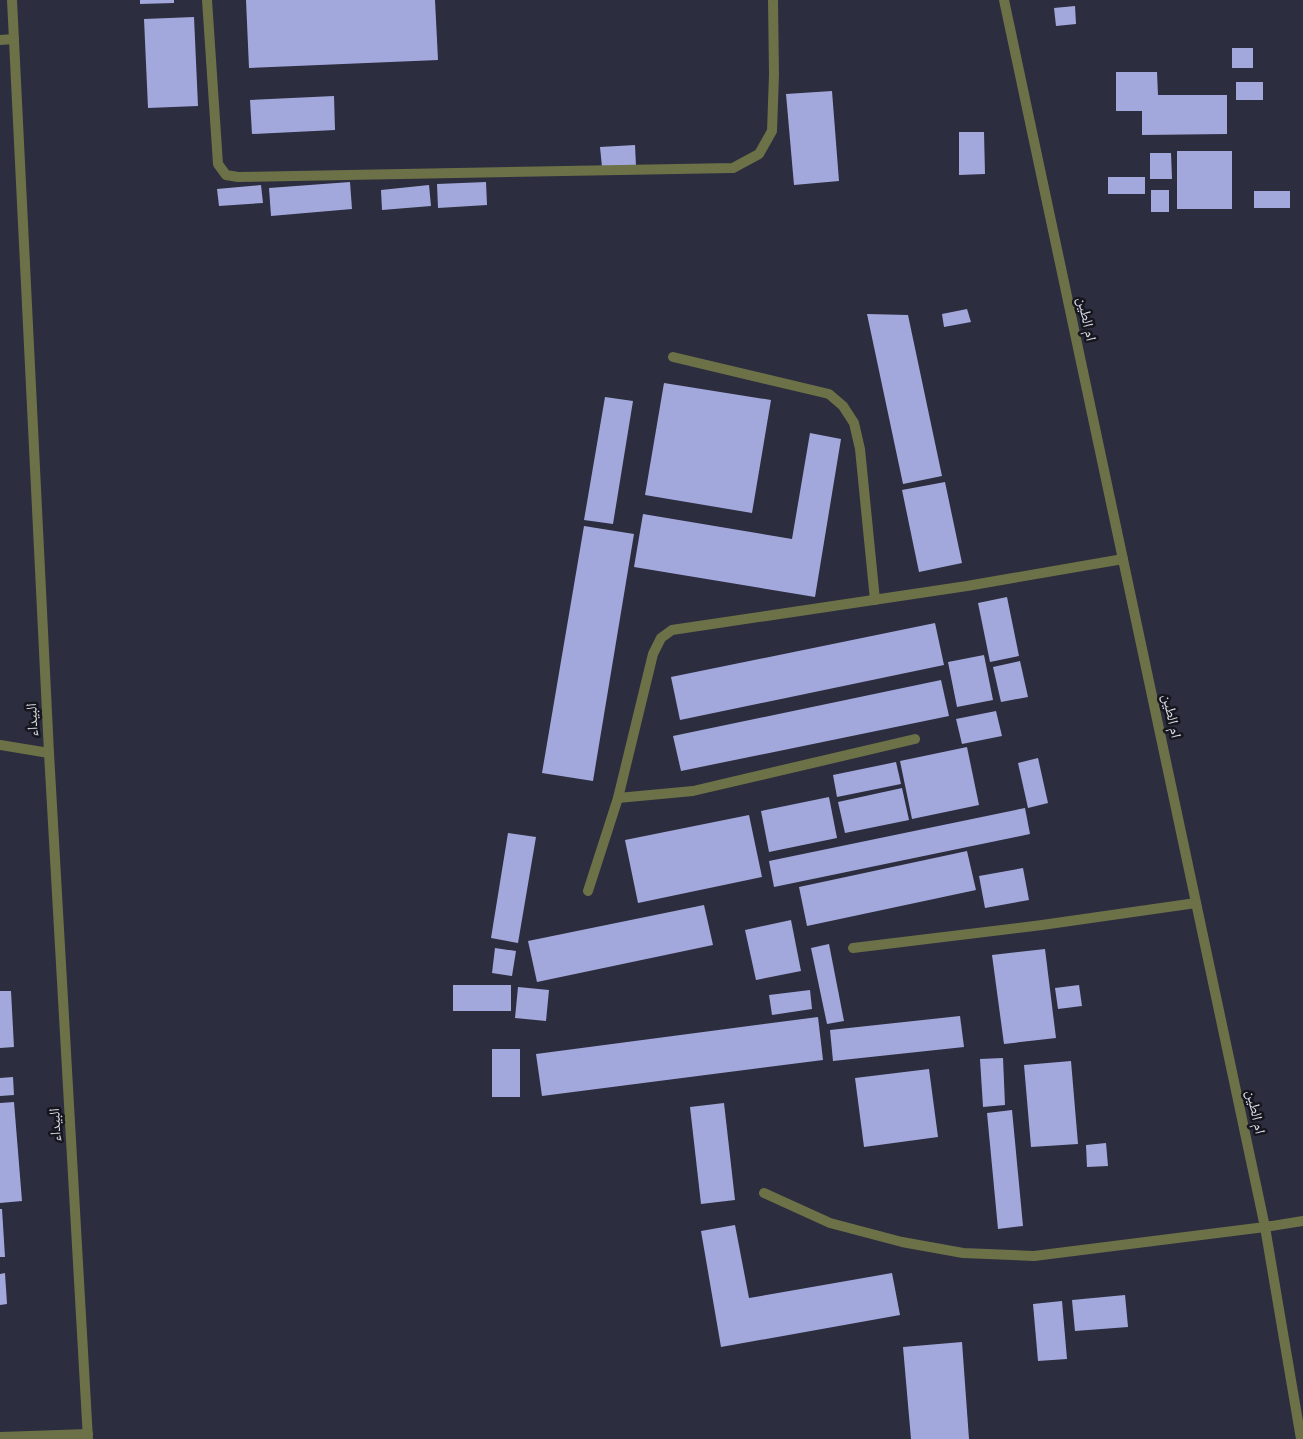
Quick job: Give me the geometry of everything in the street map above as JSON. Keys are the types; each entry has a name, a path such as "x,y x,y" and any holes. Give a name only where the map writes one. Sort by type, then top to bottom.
{"street":[{"name":"البيداء","path":"12,0 49,753 88,1437"},
{"path":"207,0 218,164 226,175 238,177 733,168 759,154 772,131 774,75 773,0"},
{"name":"ام الطين","path":"1004,0 1265,1227 1301,1439"},
{"path":"0,40 14,40"},
{"path":"673,357 829,394 843,406 854,423 860,449 875,600"},
{"path":"588,891 618,798 653,654 661,638 672,630 967,586 1123,558"},
{"path":"618,798 692,791 915,738"},
{"path":"0,745 49,753"},
{"path":"854,948 1042,926 1196,903"},
{"path":"764,1193 830,1223 902,1242 963,1253 1034,1256 1303,1221"},
{"path":"0,1437 88,1437"}],"building":[{"path":"140,0 174,0 174,3 140,4"},
{"path":"246,0 435,0 438,60 249,68"},
{"path":"1075,6 1076,24 1056,26 1054,8"},
{"path":"194,17 198,106 148,108 144,19"},
{"path":"1232,48 1253,48 1253,68 1232,68"},
{"path":"1116,72 1157,72 1158,95 1227,95 1227,134 1142,135 1142,111 1116,111"},
{"path":"1236,82 1263,82 1263,100 1236,100"},
{"path":"832,91 839,181 794,185 786,94"},
{"path":"334,96 335,130 252,134 250,100"},
{"path":"959,132 984,132 985,174 959,175"},
{"path":"635,145 636,166 602,167 600,147"},
{"path":"1177,151 1232,151 1232,209 1177,209"},
{"path":"1150,153 1171,153 1172,179 1150,179"},
{"path":"1108,177 1145,177 1145,194 1108,194"},
{"path":"350,182 352,209 271,216 269,188"},
{"path":"486,182 487,205 438,208 437,184"},
{"path":"261,185 263,203 219,206 217,189"},
{"path":"429,185 431,206 382,210 381,190"},
{"path":"1151,190 1169,190 1169,212 1151,212"},
{"path":"1254,191 1290,191 1290,208 1254,208"},
{"path":"967,309 971,322 944,327 942,314"},
{"path":"867,314 908,315 942,476 903,484"},
{"path":"664,383 771,400 752,513 645,495"},
{"path":"605,397 633,401 613,524 584,520"},
{"path":"810,433 841,439 815,597 634,567 643,514 792,539"},
{"path":"945,482 962,563 919,572 902,490"},
{"path":"584,526 634,534 593,781 542,773"},
{"path":"1007,597 1019,656 990,662 978,603"},
{"path":"935,623 944,665 680,720 671,677"},
{"path":"984,655 993,700 957,707 948,662"},
{"path":"1020,661 1028,697 1001,702 993,667"},
{"path":"941,680 949,716 681,771 673,736"},
{"path":"996,711 1002,736 962,744 956,719"},
{"path":"967,747 979,805 912,819 900,761"},
{"path":"1038,758 1048,803 1028,808 1018,763"},
{"path":"896,762 901,784 837,797 833,775"},
{"path":"902,788 909,820 845,833 838,802"},
{"path":"829,797 837,838 769,852 761,811"},
{"path":"1025,808 1030,834 774,887 769,861"},
{"path":"749,815 762,877 638,903 625,840"},
{"path":"508,833 536,837 518,943 491,938"},
{"path":"967,851 976,890 807,926 799,887"},
{"path":"1023,868 1029,900 985,908 979,876"},
{"path":"704,905 713,945 537,982 528,941"},
{"path":"791,920 801,971 756,980 745,930"},
{"path":"829,944 844,1021 827,1024 811,948"},
{"path":"495,948 516,951 512,976 492,973"},
{"path":"1045,949 1056,1038 1004,1044 992,955"},
{"path":"453,985 511,985 511,1011 453,1011"},
{"path":"1079,985 1082,1006 1058,1009 1055,988"},
{"path":"518,987 549,990 546,1021 515,1018"},
{"path":"810,990 812,1009 772,1015 769,995"},
{"path":"0,991 11,991 14,1047 0,1048"},
{"path":"960,1016 964,1047 833,1061 830,1030"},
{"path":"818,1017 823,1060 542,1096 536,1054"},
{"path":"492,1049 520,1049 520,1097 492,1097"},
{"path":"1003,1058 1005,1105 983,1107 980,1059"},
{"path":"1071,1061 1078,1144 1031,1147 1024,1065"},
{"path":"929,1069 938,1137 864,1147 855,1078"},
{"path":"13,1077 14,1095 0,1096 0,1078"},
{"path":"14,1102 22,1201 0,1203 0,1103"},
{"path":"724,1103 735,1200 701,1204 690,1107"},
{"path":"1012,1110 1023,1226 998,1229 987,1113"},
{"path":"1106,1143 1108,1166 1087,1167 1086,1145"},
{"path":"0,1209 2,1209 5,1257 0,1257"},
{"path":"735,1225 749,1298 892,1273 900,1315 721,1347 701,1231"},
{"path":"5,1273 7,1304 0,1305 0,1274"},
{"path":"1125,1295 1128,1327 1075,1331 1072,1300"},
{"path":"1062,1301 1067,1359 1038,1361 1033,1304"},
{"path":"962,1342 969,1439 911,1439 903,1347"}]}
